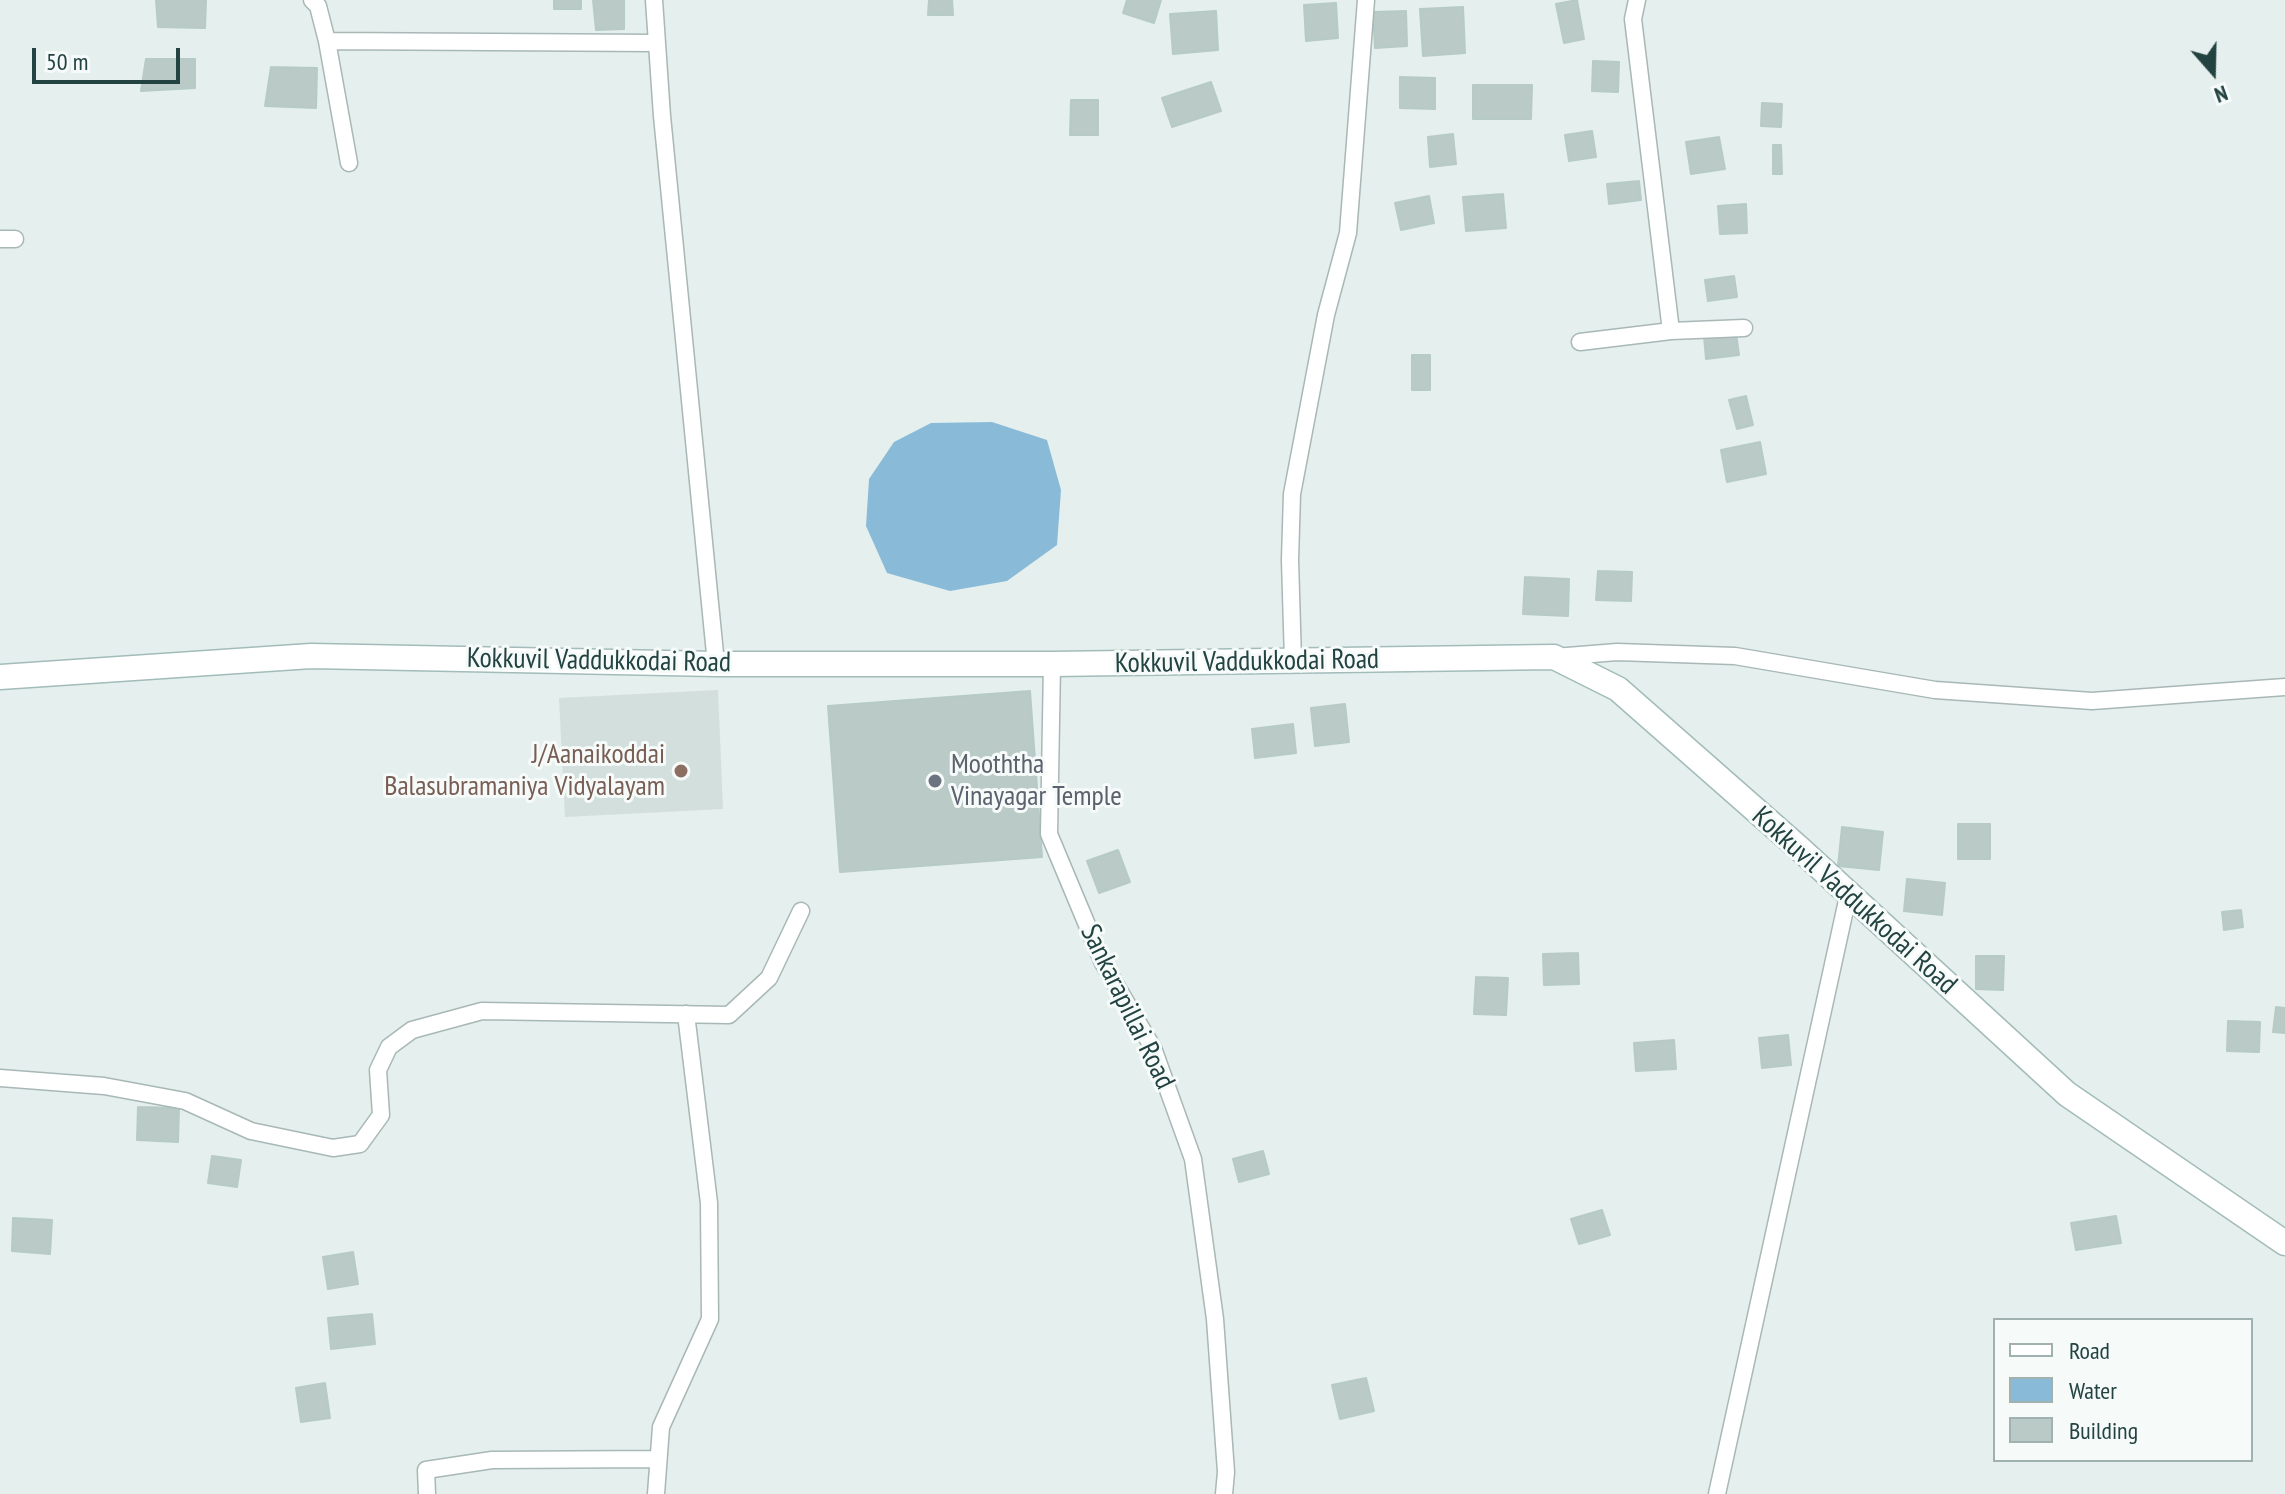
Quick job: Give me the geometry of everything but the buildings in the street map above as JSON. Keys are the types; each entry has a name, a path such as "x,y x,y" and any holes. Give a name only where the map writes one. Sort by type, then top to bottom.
{"main road":[{"name":"Kokkuvil Vaddukkodai Road","path":"0,677 311,656 716,664 1052,664 1554,657 1618,689 1800,849 2067,1094 2285,1243"}],"street":[{"path":"312,0 318,6 327,41 349,163"},
{"path":"654,0 665,148 716,664"},
{"path":"1293,661 1292,494 1326,315 1348,233 1366,0"},
{"path":"1637,0 1633,19 1671,331"},
{"path":"327,41 657,43"},
{"path":"1580,342 1671,331 1744,328"},
{"path":"1554,657 1617,652 1735,656 1935,690 2092,701 2285,687"},
{"name":"Sankarapillai Road","path":"1052,664 1049,834 1103,963 1153,1048 1193,1159 1215,1319 1226,1472 1224,1494"},
{"path":"1717,1494 1848,896"},
{"path":"0,1078 104,1086 185,1101 251,1131 333,1148 360,1144 381,1115 378,1070 389,1047 412,1030 482,1011 729,1015 769,978 801,911"},
{"path":"656,1494 661,1427 710,1319 709,1203 686,1014"},
{"path":"427,1494 426,1470 492,1460 658,1459"}],"shaded area":[{"path":"718,690 723,809 565,817 559,698"}],"water":[{"path":"992,422 1047,440 1061,490 1057,545 1007,581 950,591 887,573 866,526 869,479 894,442 931,423"}],"place":[{"name":"J/Aanaikoddai Balasubramaniya Vidyalayam","path":"681,771"},
{"name":"Mooththa Vinayagar Temple","path":"935,781"}]}
